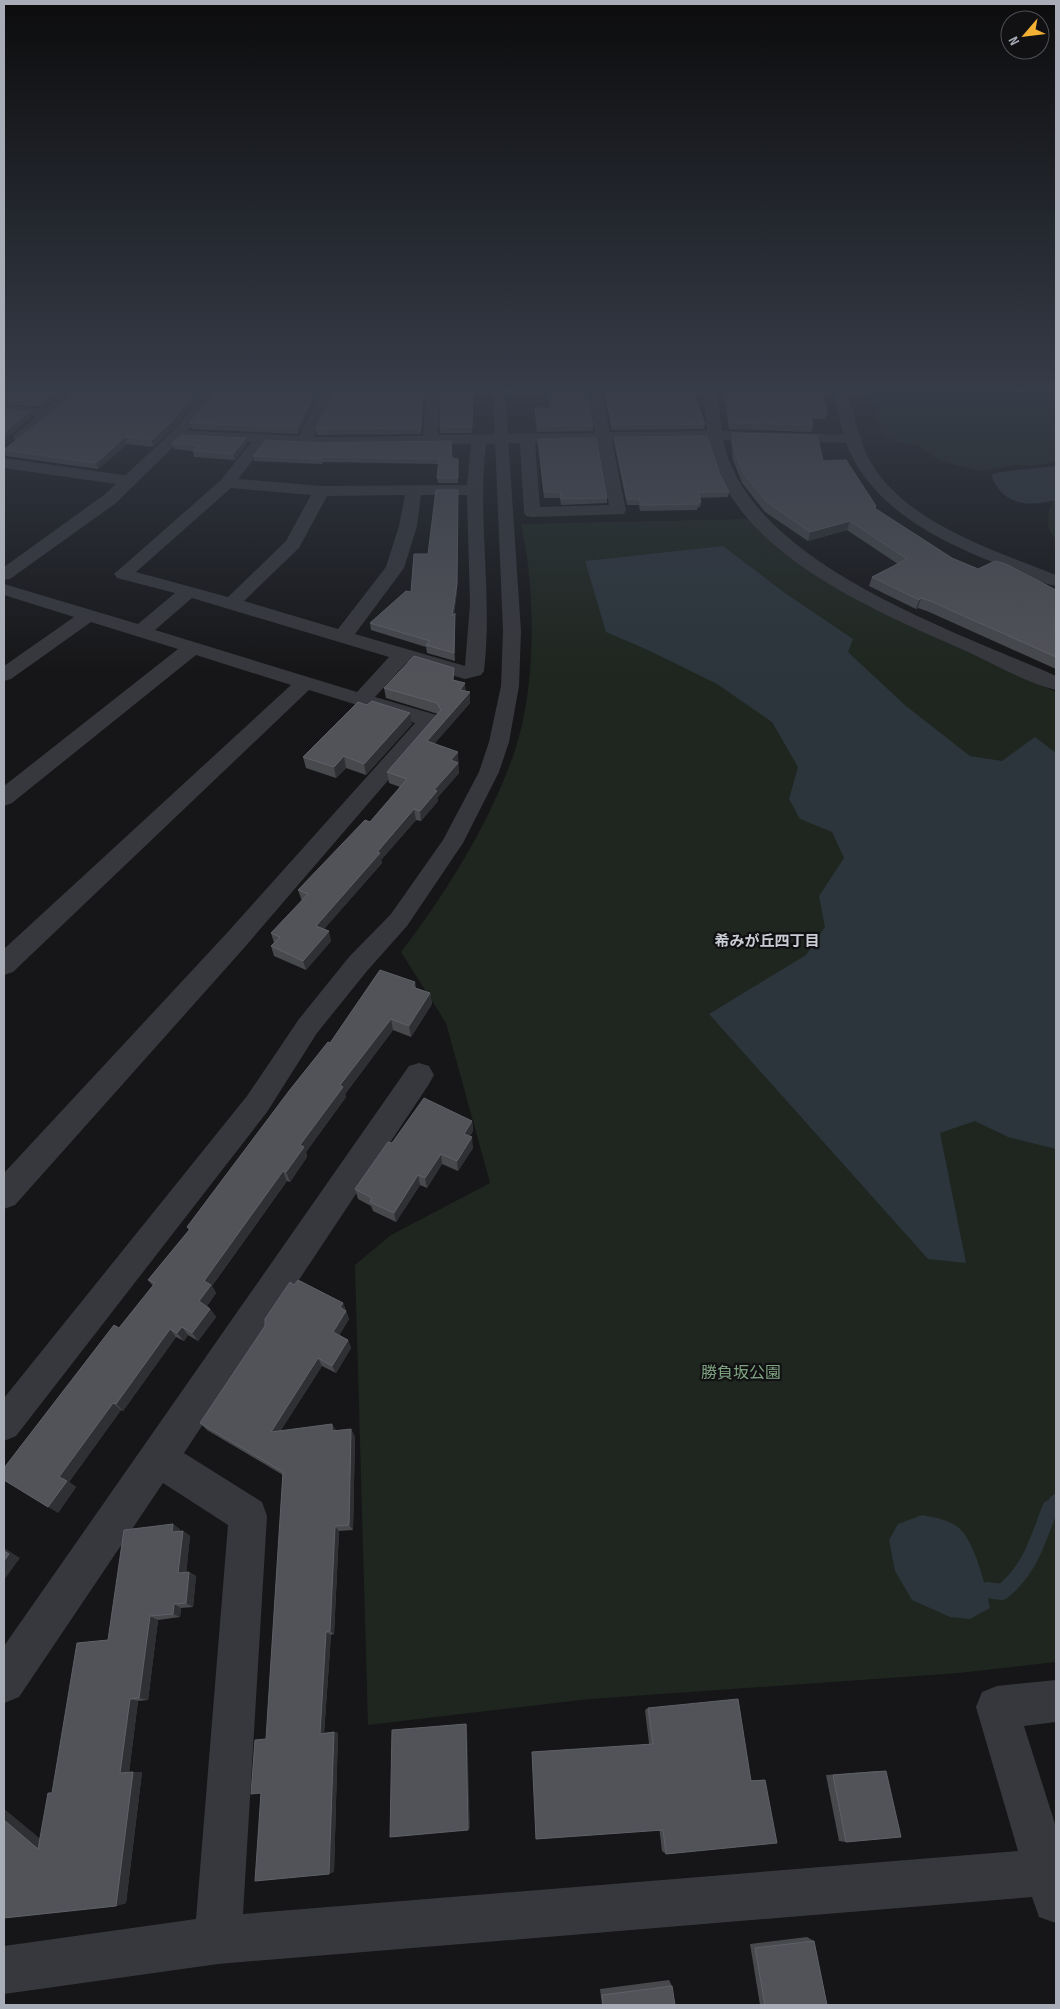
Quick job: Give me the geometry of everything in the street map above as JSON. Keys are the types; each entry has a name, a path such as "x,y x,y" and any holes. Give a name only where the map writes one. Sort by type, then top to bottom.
{"street":[{"path":"4,575 110,499 125,486"},
{"path":"224,486 123,574 189,590 231,604 344,635 466,672 474,671 479,570 475,486"},
{"path":"259,486 321,491 474,490"},
{"path":"4,1424 257,1104 308,1026 358,964 399,920 452,843 488,772 499,742 510,686 512,631 495,486"},
{"path":"530,486 532,512 618,510 614,486"},
{"path":"733,486 754,515 794,552 828,577 871,600 1056,684"},
{"path":"882,486 901,505 931,525 959,540 1056,581"},
{"path":"231,604 292,544 321,491"},
{"path":"344,635 395,568 408,526 414,491"},
{"path":"4,588 304,684 429,720 235,940 4,1194"},
{"path":"142,631 189,590"},
{"path":"4,675 89,615"},
{"path":"4,798 191,648"},
{"path":"361,700 402,654"},
{"path":"4,964 304,684"},
{"path":"4,1682 157,1457 318,1226 419,1075"},
{"path":"157,1457 248,1516 218,1940"},
{"path":"4,1970 218,1940 1052,1886 997,1707 1056,1701"}],"green space":[{"path":"1056,495 1056,539 1049,528 1048,518"},
{"name":"勝負坂公園","path":"748,519 779,549 823,580 866,605 1056,692 1056,1662 959,1673 590,1699 368,1725 355,1265 391,1235 490,1183 446,1023 401,952 450,883 478,833 503,782 521,730 530,671 532,640 529,580 521,524"}],"shaded area":[{"path":"997,486 1056,486 1056,500 1046,502 1018,502 1002,493"},
{"path":"723,546 785,593 853,639 848,652 906,706 970,756 1002,761 1035,737 1056,753 1056,1149 1008,1137 975,1121 940,1133 966,1263 928,1259 709,1014 806,955 825,927 819,896 844,858 832,832 800,819 789,799 798,767 772,722 717,684 648,650 606,632 585,561"},
{"path":"922,1515 950,1523 959,1528 965,1535 979,1565 990,1608 970,1619 950,1617 912,1600 895,1571 889,1540 898,1524"}],"building":[{"path":"543,486 605,486 607,498 561,499 560,492 544,492"},
{"path":"624,486 726,486 729,492 698,492 701,502 697,502 698,504 641,505 639,499 627,499"},
{"path":"754,486 863,486 876,506 873,507 952,558 978,569 995,561 1006,564 1056,590 1056,657 930,601 921,598 919,600 872,577 907,559 850,521 810,532 767,502"},
{"path":"436,490 458,490 457,584 452,616 455,613 454,653 426,645 430,641 370,623 406,591 411,592 414,554 428,554"},
{"path":"414,656 454,668 453,680 465,683 460,690 470,692 427,741 458,752 451,760 458,763 434,790 437,791 420,811 414,809 377,852 380,853 316,926 329,931 303,961 271,946 280,937 271,933 308,894 298,890 365,820 370,822 407,779 387,772 441,710 437,703 384,688"},
{"path":"372,701 410,713 364,764 344,756 334,767 303,757 358,702 367,705"},
{"path":"380,970 415,982 412,987 430,993 409,1026 391,1019 340,1085 343,1087 300,1145 304,1147 286,1172 283,1171 204,1281 211,1285 199,1301 210,1309 192,1333 182,1327 177,1333 170,1329 116,1404 113,1403 59,1477 67,1481 48,1507 4,1480 4,1468 114,1325 119,1328 155,1283 148,1280 190,1229 187,1227 289,1091 328,1042 330,1043"},
{"path":"424,1098 472,1121 464,1134 472,1137 457,1161 441,1154 425,1178 418,1175 394,1213 370,1202 372,1198 355,1189 388,1142 392,1143"},
{"path":"298,1280 343,1303 340,1307 346,1311 333,1332 348,1340 332,1366 318,1358 271,1432 332,1424 332,1431 351,1429 349,1525 335,1526 330,1631 326,1632 320,1734 334,1732 329,1874 255,1881 261,1793 251,1794 255,1740 266,1739 283,1472 200,1423 265,1326 265,1319 290,1282 294,1285"},
{"path":"173,1524 172,1532 183,1531 178,1573 189,1572 186,1603 174,1604 173,1614 150,1616 139,1698 130,1699 120,1773 133,1772 116,1906 4,1918 4,1820 38,1849 48,1793 52,1793 77,1643 108,1640 124,1530"},
{"path":"4,1551 9,1554 4,1561"},
{"path":"738,1699 751,1781 765,1780 777,1843 666,1854 663,1830 536,1839 532,1752 653,1744 648,1708"},
{"path":"466,1724 468,1830 390,1837 392,1730"},
{"path":"886,1771 901,1837 846,1842 833,1775"},
{"path":"814,1941 827,2005 765,2005 755,1948"},
{"path":"672,1986 675,2005 603,2005 602,1995"}],"waterway":[{"path":"1049,1509 1056,1500"},
{"path":"987,1590 1002,1592 1020,1574 1032,1554 1050,1508"}],"district":[{"name":"希みが丘四丁目","path":"767,941"}]}
